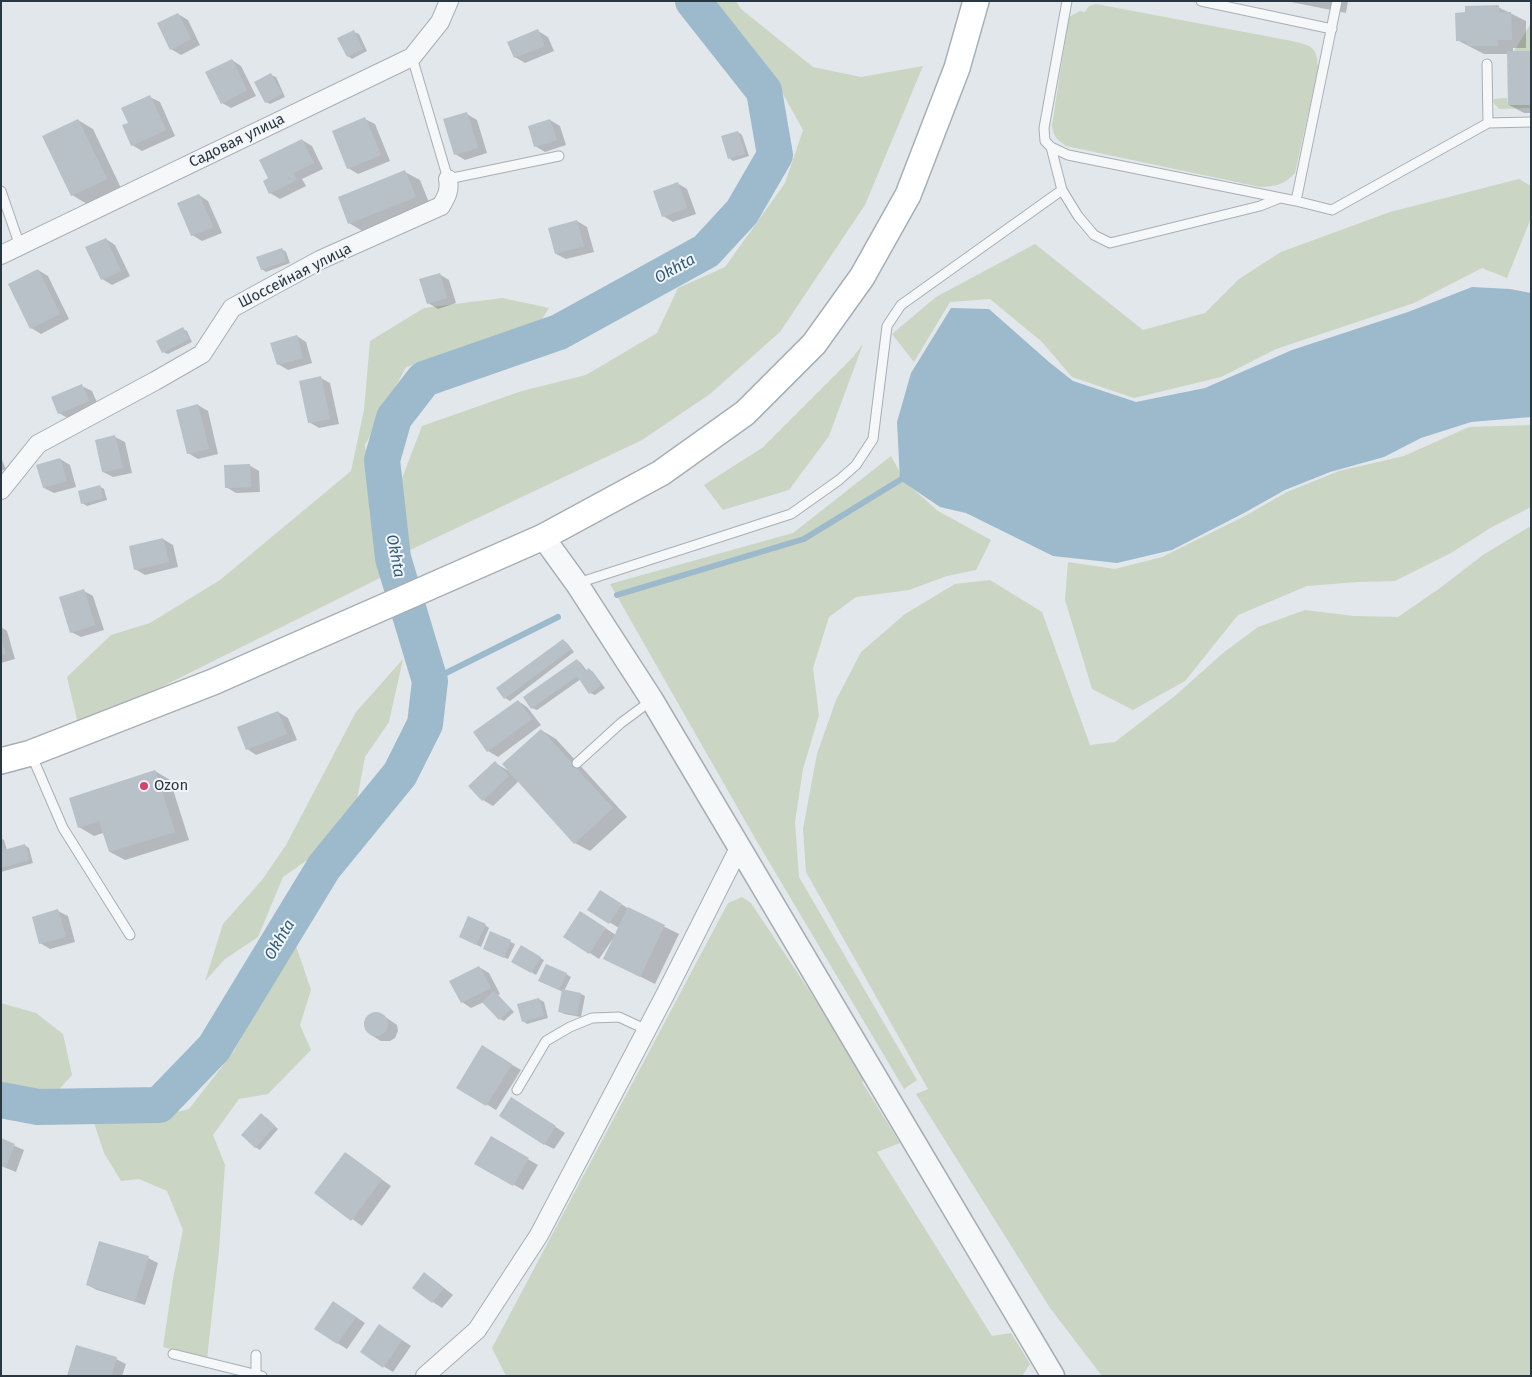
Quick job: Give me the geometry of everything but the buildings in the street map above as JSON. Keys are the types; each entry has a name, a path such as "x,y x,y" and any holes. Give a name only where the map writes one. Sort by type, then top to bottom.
{"main road":[{"path":"1,761 31,754 213,682 543,537 661,473 745,413 814,344 862,277 908,196 957,68 976,1"}],"street":[{"name":"Садовая улица","path":"1,255 412,56 440,22 449,1"},
{"name":"Шоссейная улица","path":"1,490 38,444 202,354 232,308 320,260 441,206 450,188 448,179"},
{"path":"543,537 577,584 652,700 1053,1376"},
{"path":"425,1376 477,1330 539,1235 647,1030 739,848"}],"lane":[{"path":"1067,1 1044,128 1045,141 1051,147 1068,155 1332,210 1488,123 1531,122"},
{"path":"1200,1 1332,29"},
{"path":"1296,201 1338,1"},
{"path":"412,56 448,179 559,156"},
{"path":"1487,64 1488,123"},
{"path":"1051,147 1062,190 1078,216 1094,235 1110,243 1260,206 1280,198"},
{"path":"577,584 791,514 839,480 856,465 873,439 887,326 901,305 1062,190"},
{"path":"1,191 20,246"},
{"path":"577,763 621,724 652,700"},
{"path":"31,754 63,828 130,935"},
{"path":"517,1090 546,1041 570,1027 592,1018 619,1017 647,1030"},
{"path":"173,1354 259,1375 256,1355"}],"green space":[{"path":"705,1 736,1 741,9 813,67 861,77 923,66 865,205 780,332 710,394 642,440 408,551 401,481 422,426 522,391 586,375 657,333 678,288 725,267 785,183 803,130 774,78 744,57 718,16"},
{"path":"1096,4 1292,41 1309,46 1315,52 1318,69 1295,173 1288,180 1279,184 1260,187 1066,146 1060,141 1054,135 1052,125 1069,17 1080,11 1085,12 1089,6"},
{"path":"1531,23 1531,51 1514,51"},
{"path":"1507,98 1508,105 1531,105 1531,108 1499,109 1493,102 1494,99"},
{"path":"1519,179 1531,186 1531,218 1507,278 1482,268 1414,303 1276,349 1221,377 1134,398 1072,377 1042,342 990,299 950,302 914,362 892,334 936,297 1035,244 1143,330 1205,313 1239,279 1281,252 1390,212"},
{"path":"502,298 549,308 536,329 406,367 365,445 380,578 79,728 67,677 111,635 150,623 220,580 351,471 364,410 370,341 424,308"},
{"path":"863,344 829,436 789,490 723,510 704,485 762,448 853,357"},
{"path":"1531,425 1531,507 1492,527 1451,553 1395,581 1307,586 1238,615 1185,681 1133,710 1092,689 1065,600 1068,562 1115,569 1162,557 1245,516 1287,492 1339,471 1404,456 1469,427"},
{"path":"891,456 906,483 938,511 991,540 976,570 947,576 909,590 856,597 829,617 813,668 819,715 803,769 795,822 799,877 917,1080 904,1089 756,840 610,584 793,533"},
{"path":"1529,527 1531,528 1531,1376 1102,1376 1050,1308 916,1094 928,1089 806,872 803,829 817,754 836,700 861,652 905,614 955,584 990,580 1042,612 1090,745 1115,742 1176,695 1223,653 1258,627 1305,610 1354,616 1398,617 1483,555"},
{"path":"403,659 389,722 365,757 356,805 323,849 283,877 258,937 225,959 205,981 223,924 262,880 286,845 356,712"},
{"path":"742,897 751,903 868,1079 862,1082 900,1143 877,1152 992,1336 1011,1333 1030,1364 1022,1376 506,1376 492,1348 728,903"},
{"path":"294,940 311,990 300,1025 311,1050 268,1094 239,1099 213,1135 225,1165 219,1250 207,1359 163,1347 173,1279 183,1230 167,1191 139,1179 121,1181 104,1153 93,1120 138,1122 189,1109 234,1051"},
{"path":"1,1003 36,1013 63,1034 72,1075 53,1096 1,1088"}],"water":[{"path":"1472,287 1510,289 1531,293 1531,417 1471,422 1421,438 1384,457 1330,472 1285,490 1172,550 1117,563 1053,556 966,513 940,507 900,480 897,422 911,373 951,308 989,309 1073,381 1136,402 1205,388 1292,350 1408,312"}],"waterway":[{"name":"Okhta","path":"1,1100 38,1107 159,1105 214,1048 324,867 400,774 425,724 430,681 393,558 382,460 394,418 424,379 559,332 706,251 742,212 775,155 764,91 693,1"},
{"path":"617,595 804,539 900,480"},
{"path":"430,681 558,617"}],"place":[{"name":"Ozon","path":"144,786"}]}
